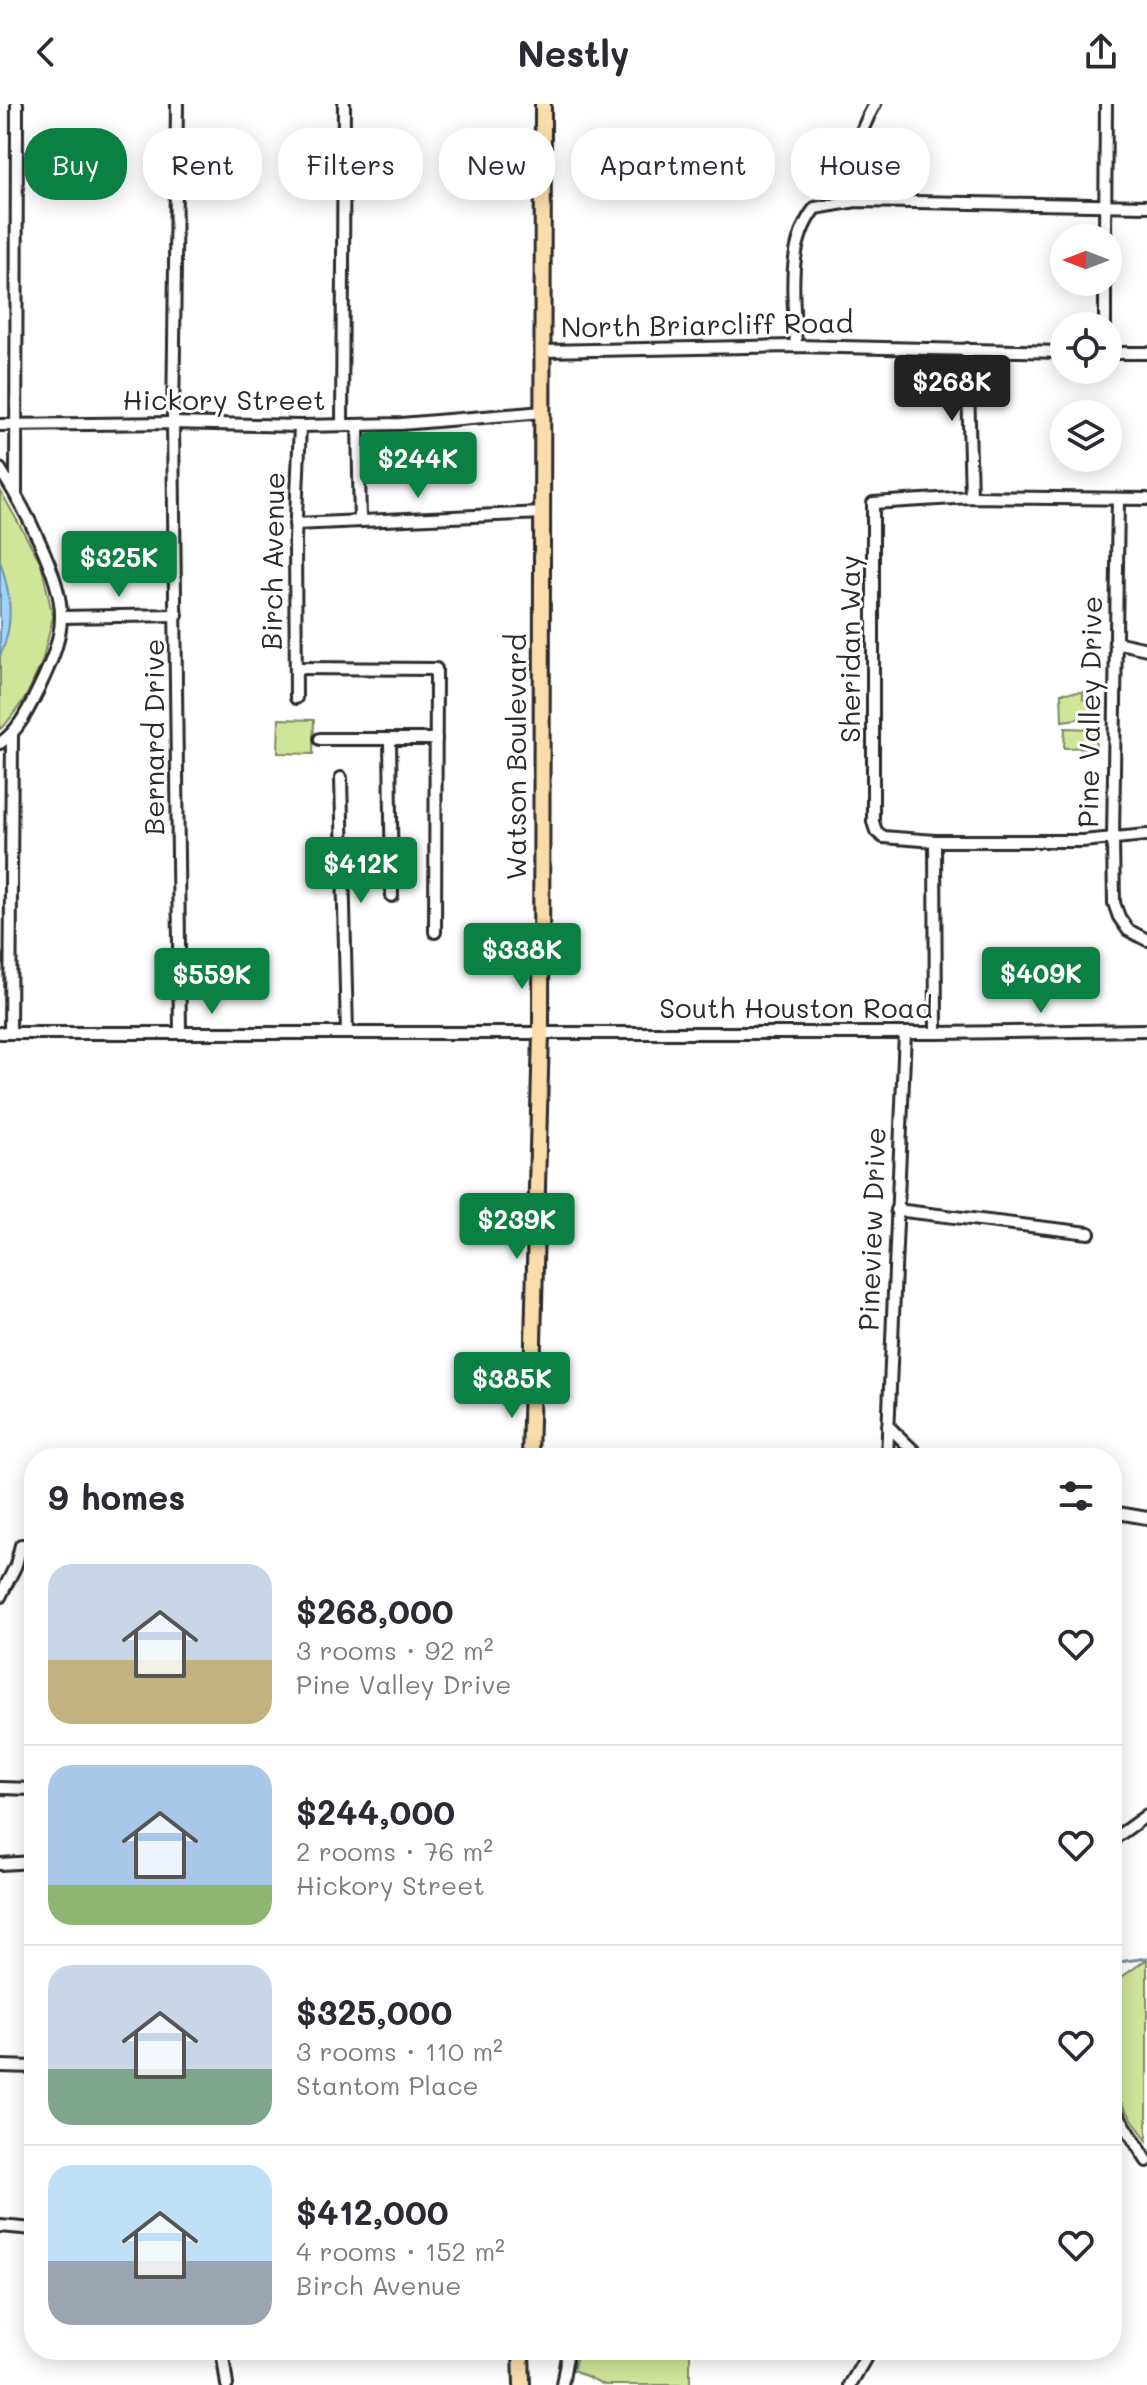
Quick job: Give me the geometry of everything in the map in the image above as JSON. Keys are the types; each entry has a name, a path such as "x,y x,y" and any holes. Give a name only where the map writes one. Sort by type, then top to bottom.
{"main road":[{"name":"Watson Boulevard","path":"530,1448 541,1033 543,104"},
{"path":"521,2360 522,2385"}],"street":[{"path":"16,495 17,104"},
{"name":"Bernard Drive","path":"177,104 173,423 180,1033"},
{"path":"342,425 344,104"},
{"path":"856,201 855,149 862,125 875,104"},
{"path":"1105,224 1106,104"},
{"path":"796,346 792,274 804,222 815,208 856,201 1147,206"},
{"name":"North Briarcliff Road","path":"543,351 796,346 1050,352"},
{"path":"967,349 971,497 1147,499"},
{"path":"1122,353 1147,353"},
{"name":"Hickory Street","path":"0,425 401,424 543,412"},
{"path":"358,425 360,521"},
{"name":"Birch Avenue","path":"296,698 295,524 300,426"},
{"path":"0,469 47,559 61,617 51,663 31,706 12,735 0,743"},
{"name":"Sheridan Way","path":"971,497 873,503 873,822 876,831 883,837 935,841 1113,839 1147,835"},
{"name":"Pine Valley Drive","path":"1118,499 1114,903 1128,930 1147,940"},
{"path":"295,524 542,513"},
{"path":"61,617 177,615"},
{"path":"1115,642 1147,649"},
{"path":"296,668 436,669 435,932"},
{"path":"5,1033 12,735"},
{"path":"320,739 436,739"},
{"path":"390,739 392,896"},
{"path":"341,778 347,1033"},
{"path":"935,841 936,1033"},
{"name":"South Houston Road","path":"5,1033 936,1033 1147,1030"},
{"name":"Pineview Drive","path":"887,1448 905,1033"},
{"path":"896,1210 1089,1233"},
{"path":"888,1426 911,1448"},
{"path":"1122,1514 1147,1518"},
{"path":"0,1597 16,1565 21,1545 24,1545"},
{"path":"0,1788 24,1789"},
{"path":"1122,1833 1147,1815"},
{"path":"0,1864 24,1863"},
{"path":"0,2066 24,2067"},
{"path":"1122,2121 1147,2161"},
{"path":"0,2226 24,2228"},
{"path":"223,2360 227,2385"},
{"path":"562,2385 566,2360"},
{"path":"850,2385 864,2360"}],"green space":[{"path":"0,490 41,563 53,617 42,662 26,697 0,729"},
{"path":"1083,692 1083,700 1095,700 1096,713 1085,713 1084,718 1062,721 1061,693"},
{"path":"279,719 314,720 313,754 278,753"},
{"path":"1065,728 1096,729 1096,747 1064,748"},
{"path":"1147,1959 1147,2141 1122,2104 1122,1977"},
{"path":"576,2360 690,2360 690,2385 605,2385 573,2370"}],"water":[{"path":"0,561 10,608 8,632 0,656"}],"waterway":[{"path":"1122,1962 1147,1958"}]}
